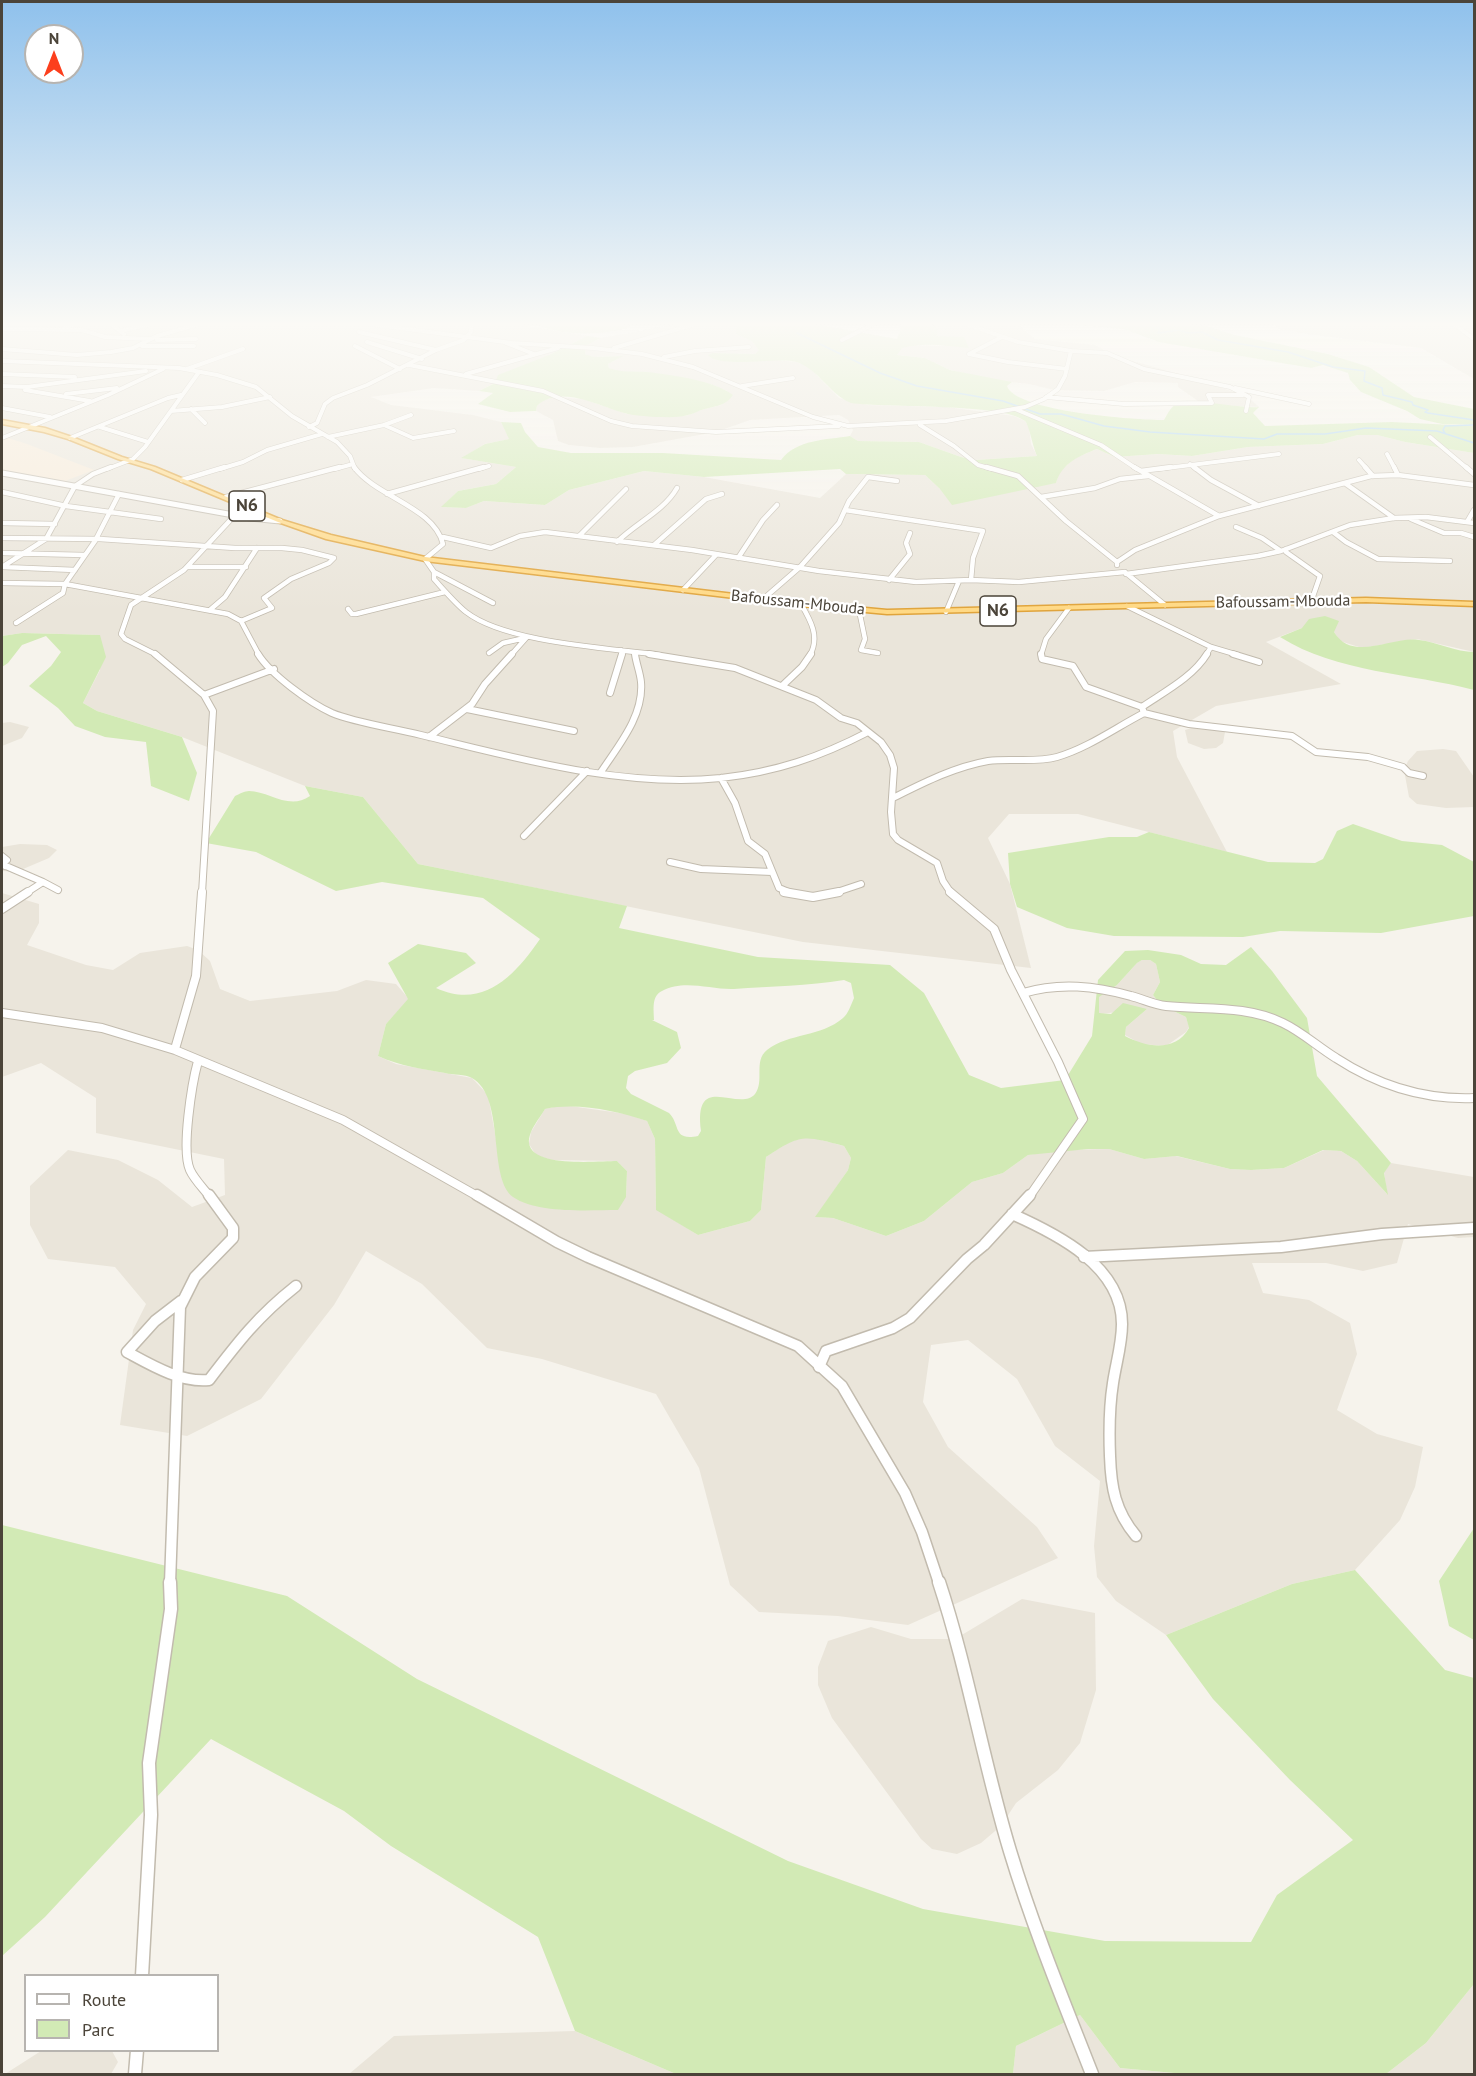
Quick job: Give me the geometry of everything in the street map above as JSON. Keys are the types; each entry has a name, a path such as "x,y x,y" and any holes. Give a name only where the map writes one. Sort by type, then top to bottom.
{"highway":[{"name":"Bafoussam-Mbouda","path":"2,421 73,437 280,521 349,542 425,559 859,610 946,612 1366,600 1474,604"}],"street":[{"path":"2,438 47,419"},
{"path":"73,437 119,419"},
{"path":"2,567 46,539 75,486 93,474 134,461 165,419"},
{"path":"202,419 206,423"},
{"path":"296,419 328,437 350,455 353,464 363,477 426,519 443,537 491,548 520,536 537,533 654,545 889,580 1019,582 1126,573 1258,556 1283,550 1350,525 1394,518 1407,517 1474,523"},
{"path":"309,427 317,423 319,419"},
{"path":"328,437 384,425 401,419"},
{"path":"606,419 652,429 716,432 920,425 956,419"},
{"path":"826,419 845,426"},
{"path":"1039,419 1101,445 1148,476 1219,516"},
{"path":"384,425 413,438 454,431"},
{"path":"920,425 954,446 978,465 1018,476 1089,541 1166,605"},
{"path":"100,427 148,442"},
{"path":"182,480 243,462 267,450 322,434"},
{"path":"1430,437 1474,474"},
{"path":"1140,471 1279,454"},
{"path":"1387,454 1398,475"},
{"path":"1359,460 1373,476"},
{"path":"225,497 353,464"},
{"path":"1190,464 1210,480 1259,506"},
{"path":"387,494 489,466"},
{"path":"2,472 235,515 280,521"},
{"path":"1117,562 1135,550 1219,516 1373,476 1398,475 1474,485"},
{"path":"1041,497 1095,488 1120,479 1148,476"},
{"path":"762,600 800,567 839,523 849,501 868,477 897,481"},
{"path":"1346,484 1394,518"},
{"path":"617,542 632,527 669,501 677,488"},
{"path":"579,536 626,489"},
{"path":"2,492 66,506 161,519"},
{"path":"16,623 61,596 65,584 95,539 118,494"},
{"path":"654,545 706,499 722,494"},
{"path":"738,558 763,520 777,505"},
{"path":"845,510 984,531 973,558 971,580"},
{"path":"1467,522 1474,510"},
{"path":"175,1049 193,989 196,968 213,711 204,695 153,652 122,637 129,609 141,598 169,582 187,567 235,515"},
{"path":"1407,517 1444,533 1461,532 1474,537"},
{"path":"2,523 55,524"},
{"path":"1236,527 1283,550 1320,576 1311,602"},
{"path":"1333,532 1346,542 1378,559 1450,561"},
{"path":"889,580 910,554 906,543 910,533"},
{"path":"443,537 441,546 425,559 434,572 493,603"},
{"path":"2,538 95,539 206,547 296,549 334,559 291,579 264,598 272,608 241,621"},
{"path":"211,609 225,597 257,548"},
{"path":"2,553 84,555"},
{"path":"683,590 708,567 716,555"},
{"path":"2,567 75,570"},
{"path":"187,567 246,567"},
{"path":"434,572 435,581 462,608 479,620 527,637 717,663 816,700 841,718 857,723 884,745 892,758 895,776 891,825 893,834 898,840 937,863 943,881 953,896 992,926 1058,1062 1083,1119 1029,1197 910,1318 892,1328 826,1351 819,1367"},
{"path":"946,612 959,581"},
{"path":"2,583 65,584 211,609 228,614 241,621 253,648 305,699 334,714 587,771 680,780 721,778 795,765 830,752 868,732"},
{"path":"348,609 352,614 356,614 446,592"},
{"path":"782,686 808,659 817,638 814,627 801,604"},
{"path":"1127,606 1211,647 1259,662"},
{"path":"1069,608 1048,634 1040,654 1042,659 1073,666 1086,687 1143,710 1189,724 1292,736 1316,752 1368,757 1423,776"},
{"path":"859,610 865,639 861,650 878,653"},
{"path":"489,653 503,643 527,637"},
{"path":"429,737 477,699 485,684 527,637"},
{"path":"893,798 962,768 1001,760 1032,760 1067,754 1143,710 1202,662 1211,647"},
{"path":"610,693 622,654 621,650"},
{"path":"601,772 635,720 639,708 641,683 635,652"},
{"path":"204,695 274,669"},
{"path":"467,709 574,731"},
{"path":"524,836 587,771"},
{"path":"721,778 735,804 748,841 765,854 779,888 784,892 797,896 829,895 861,884"},
{"path":"2,856 7,860 3,862 4,866 58,890"},
{"path":"670,862 701,869 772,872"},
{"path":"2,909 42,882"},
{"path":"1023,993 1041,986 1074,985 1129,996 1154,1004 1252,1012 1294,1028 1365,1077 1394,1088 1438,1099 1474,1098"},
{"path":"2,1013 115,1029 175,1049 198,1061 343,1120 403,1152 557,1242 631,1277 757,1327 798,1346 842,1386 905,1493 922,1532 950,1615 987,1770 1010,1852 1048,1963 1092,2074"},
{"path":"142,1974 151,1815 149,1763 171,1609 170,1562 182,1301 192,1278 233,1238 234,1234 233,1228 190,1170 187,1158 191,1085 198,1061"},
{"path":"1012,1214 1047,1230 1084,1257 1108,1281 1120,1306 1122,1342 1111,1397 1108,1433 1111,1488 1122,1522 1136,1536"},
{"path":"1084,1257 1281,1247 1382,1234 1474,1228"},
{"path":"182,1301 155,1321 127,1352 139,1360 195,1382 209,1380 243,1335 266,1310 296,1286"},
{"path":"135,2074 137,2052"}],"shaded area":[{"path":"2,419 489,419 501,422 510,439 485,444 462,458 516,467 496,484 458,491 442,507 466,508 484,501 545,505 569,490 644,471 704,477 820,498 846,474 925,475 940,489 1056,483 1059,471 1077,457 1097,449 1115,457 1158,454 1192,456 1248,447 1323,444 1358,435 1377,435 1474,453 1474,652 1417,639 1362,648 1340,641 1334,632 1302,628 1266,642 1341,684 1216,706 1173,731 1177,757 1227,852 1078,814 1009,814 988,838 1010,884 1031,968 803,942 418,864 363,797 305,786 182,737 97,711 83,703 100,670 99,635 22,633 2,636"},
{"path":"551,419 770,419 750,420 716,432 633,447 600,448 569,445 558,441"},
{"path":"846,419 1020,419 1029,427 1031,444 1037,456 976,460 919,442 858,441 850,436 853,430"},
{"path":"8,438 94,470 65,481 2,470 2,439"},
{"path":"10,722 29,727 22,738 2,746 2,723"},
{"path":"1198,726 1223,729 1225,732 1223,743 1216,748 1204,749 1188,743 1185,730"},
{"path":"1443,749 1456,751 1474,777 1474,807 1446,808 1417,804 1409,797 1404,770 1408,761 1417,751"},
{"path":"20,844 47,845 57,850 49,858 16,872 2,871 2,847"},
{"path":"2,893 39,904 39,923 27,945 86,965 113,970 140,953 187,946 198,950 210,961 220,989 250,1001 337,991 366,980 396,984 409,999 386,1024 378,1056 396,1064 472,1078 488,1095 504,1183 626,1197 627,1171 617,1161 551,1160 536,1155 529,1144 531,1132 545,1109 563,1105 627,1114 647,1121 655,1139 656,1209 698,1235 750,1221 761,1210 766,1157 793,1139 810,1137 844,1146 851,1158 848,1170 816,1217 833,1218 886,1236 924,1221 972,1182 1003,1173 1028,1155 1060,1150 1109,1149 1144,1159 1176,1156 1230,1169 1251,1170 1284,1168 1324,1150 1341,1151 1357,1161 1387,1194 1384,1172 1391,1163 1474,1177 1474,1237 1458,1238 1408,1224 1397,1263 1363,1271 1326,1263 1252,1263 1263,1293 1309,1300 1350,1323 1357,1354 1337,1410 1377,1434 1423,1447 1415,1487 1400,1520 1355,1570 1292,1584 1166,1635 1116,1601 1097,1577 1094,1546 1100,1481 1055,1446 1017,1379 968,1340 931,1345 923,1402 948,1447 1037,1527 1058,1558 908,1625 838,1616 759,1612 730,1585 699,1468 656,1394 542,1359 487,1348 422,1284 366,1251 334,1305 261,1399 187,1436 120,1425 133,1330 146,1304 115,1267 48,1259 30,1225 30,1186 68,1150 118,1160 158,1180 192,1207 225,1195 224,1159 96,1133 96,1098 41,1063 2,1077"},
{"path":"1142,960 1150,960 1156,964 1160,982 1153,995 1161,1005 1186,1017 1189,1027 1186,1032 1166,1046 1141,1044 1125,1035 1126,1027 1147,1009 1099,1014 1098,997 1117,985"},
{"path":"1022,1599 1095,1613 1096,1690 1080,1743 1058,1770 1016,1803 1001,1826 981,1843 957,1854 932,1849 921,1839 832,1718 818,1685 818,1667 828,1641 871,1627 911,1639 949,1639 960,1636"},
{"path":"1474,1984 1474,2074 1386,2074 1426,2043"},
{"path":"1080,2015 1120,2068 1185,2074 1013,2074 1016,2046"},
{"path":"575,2031 676,2074 349,2074 394,2036"},
{"path":"39,2052 113,2052 118,2062 111,2074 5,2074"}],"green space":[{"path":"1021,419 1258,419 1265,426 1392,422 1474,426 1474,453 1377,435 1358,435 1323,444 1248,447 1192,456 1158,454 1115,457 1097,449 1067,465 1056,483 952,505 925,475 846,474 840,469 704,477 644,471 569,490 545,505 484,501 466,508 441,507 458,491 496,484 516,467 461,458 485,444 509,439 501,422 521,423 525,432 538,447 571,453 663,453 781,460 795,448 804,444 850,436 858,441 919,442 976,460 1037,456 1025,421"},
{"path":"1420,419 1474,419 1474,425 1442,424"},
{"path":"1325,616 1339,621 1334,632 1342,641 1351,646 1362,647 1419,640 1474,652 1474,690 1350,665 1302,649 1280,637 1302,628 1309,619"},
{"path":"22,633 100,635 106,657 83,703 97,711 182,737 197,773 189,801 151,786 146,742 105,737 75,726 58,708 29,686 51,666 61,652 46,636 22,645 2,667 2,636"},
{"path":"305,786 363,797 418,864 627,906 619,928 758,957 890,965 924,993 969,1075 1001,1088 1065,1080 1092,1036 1098,980 1125,951 1148,950 1181,955 1201,964 1226,965 1251,947 1307,1018 1317,1076 1391,1163 1384,1173 1388,1195 1357,1161 1341,1151 1323,1150 1284,1168 1251,1170 1230,1169 1177,1156 1144,1159 1109,1149 1088,1149 1028,1155 1003,1173 972,1182 924,1221 886,1236 833,1218 815,1217 848,1170 851,1158 844,1146 803,1139 787,1144 766,1157 761,1210 750,1221 698,1235 656,1210 655,1139 647,1121 610,1111 583,1107 557,1107 545,1109 530,1134 529,1143 533,1151 553,1160 617,1161 627,1171 626,1197 618,1210 549,1209 523,1202 513,1197 505,1187 500,1173 493,1119 489,1102 482,1088 469,1077 411,1067 378,1056 386,1024 408,999 388,963 418,944 466,953 476,963 436,988 453,994 469,995 483,992 509,976 540,939 483,898 382,882 336,891 256,852 206,843 235,796 247,791 257,792 294,802 310,796","holes":["1142,960 1150,960 1156,964 1160,982 1153,995 1161,1005 1186,1017 1189,1028 1183,1036 1168,1044 1151,1045 1125,1036 1126,1027 1147,1009 1123,1003 1111,1014 1099,1013 1099,997 1117,985","844,980 851,983 854,998 845,1016 825,1029 785,1040 767,1050 761,1060 758,1089 755,1094 748,1099 710,1097 704,1102 700,1113 701,1131 698,1136 684,1136 678,1131 669,1113 631,1094 626,1088 628,1076 635,1071 667,1063 681,1048 677,1032 652,1020 654,1020 656,996 662,991 688,985 734,989"]},
{"path":"1353,824 1402,841 1442,845 1474,862 1474,916 1381,933 1280,931 1243,937 1114,936 1067,928 1017,907 1010,884 1008,853 1109,837 1137,837 1149,832 1268,862 1315,863 1323,859 1337,831"},
{"path":"2,1525 287,1596 417,1679 788,1861 923,1909 1105,1941 1251,1942 1277,1895 1353,1840 1290,1780 1213,1699 1166,1635 1292,1584 1355,1570 1445,1670 1474,1678 1474,1984 1426,2043 1386,2074 1185,2074 1120,2068 1080,2015 1016,2046 1013,2074 676,2074 575,2031 538,1937 391,1846 344,1811 211,1739 45,1917 2,1956"},
{"path":"1474,1528 1474,1640 1449,1626 1439,1581"}],"waterway":[{"path":"1078,419 1104,426 1150,432 1264,439 1277,434 1325,434 1366,428 1437,431 1474,443"},
{"path":"1467,419 1474,420"},
{"path":"1445,433 1443,430 1445,426 1474,425"}]}
